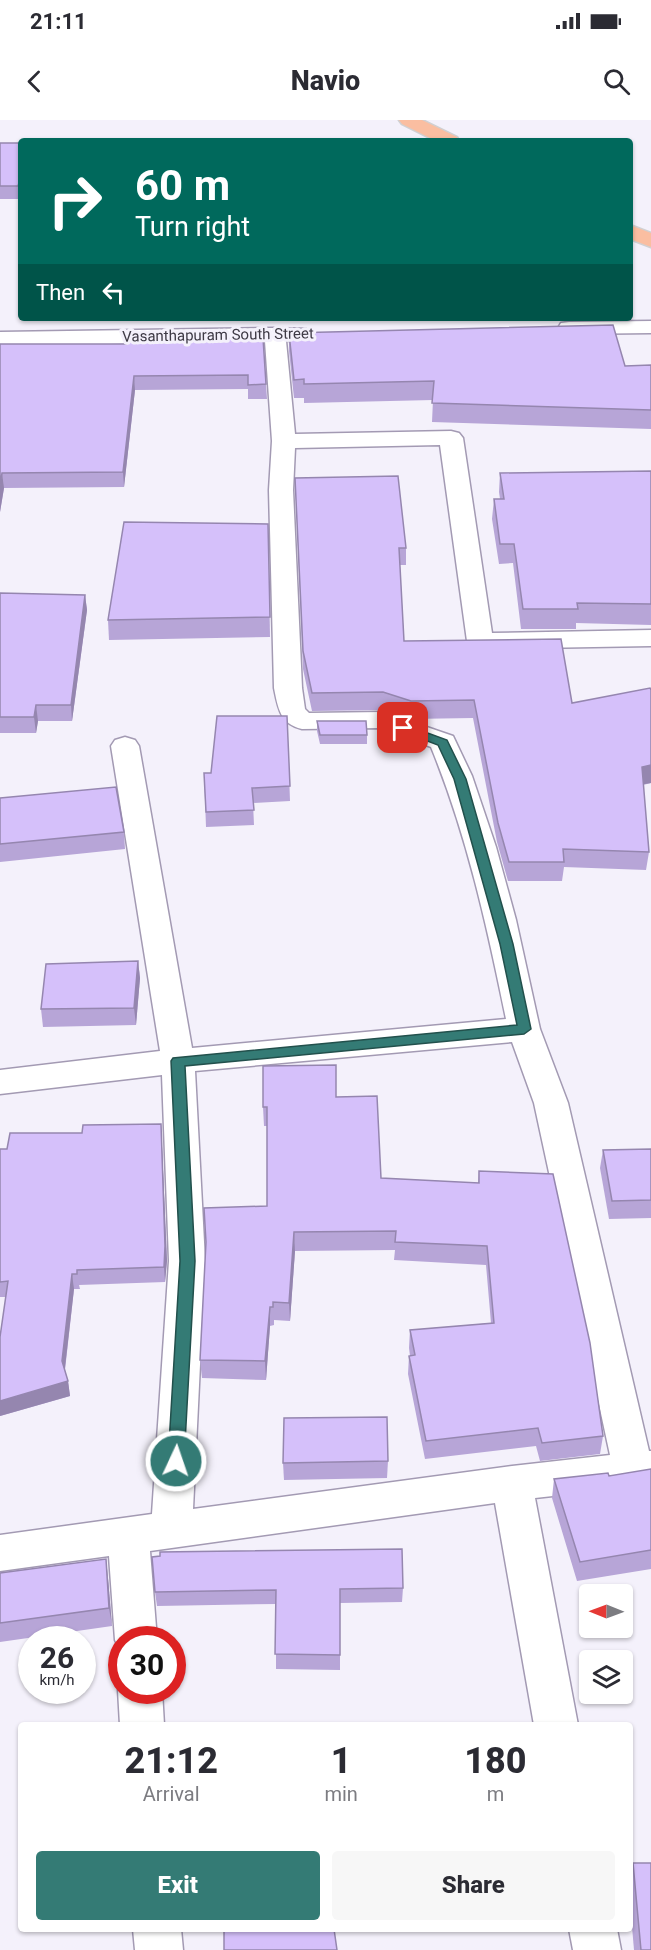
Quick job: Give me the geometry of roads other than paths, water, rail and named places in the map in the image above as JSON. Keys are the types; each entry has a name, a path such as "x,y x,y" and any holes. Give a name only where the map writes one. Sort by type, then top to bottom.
{"main road":[{"path":"408,120 444,138"},
{"path":"633,232 651,241"}],"street":[{"path":"544,329 651,327"},
{"name":"Vasanthapuram South Street","path":"0,339 322,333"},
{"path":"0,1553 512,1483 642,1469 550,1103 524,1029 507,944 460,779 443,742 383,720 302,721 292,711 288,688 281,490 284,441 275,334"},
{"path":"284,441 452,438 480,641 651,638"},
{"path":"125,746 178,1061 187,1261 172,1528"},
{"path":"0,1082 178,1061 524,1029"},
{"path":"512,1483 555,1722"},
{"path":"129,1536 135,1626"},
{"path":"141,1704 142,1722"},
{"path":"158,1932 159,1950"},
{"path":"594,1932 597,1950"}]}
